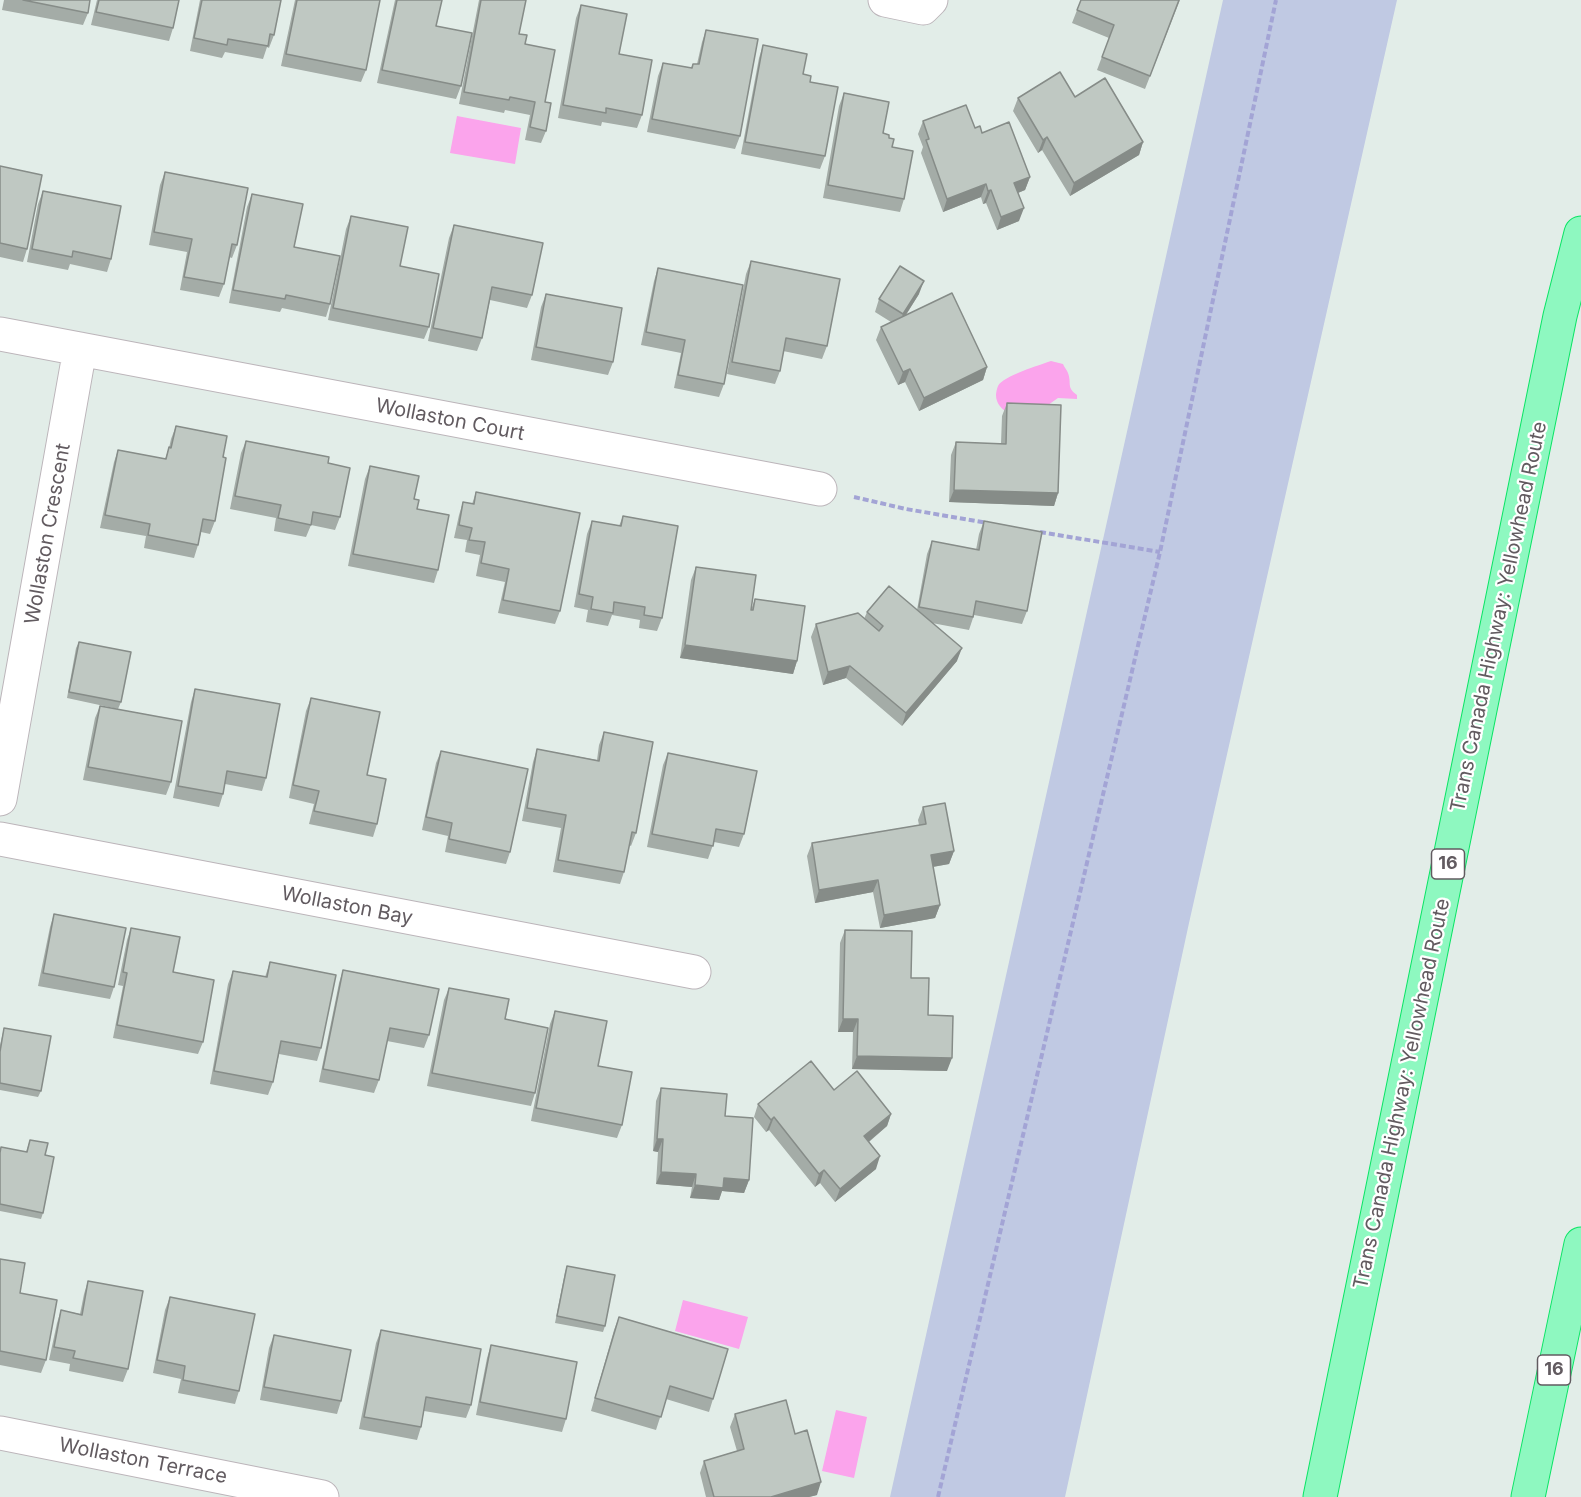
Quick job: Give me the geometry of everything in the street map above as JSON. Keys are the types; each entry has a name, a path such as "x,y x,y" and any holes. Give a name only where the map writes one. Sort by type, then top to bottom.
{"highway":[{"name":"Trans Canada Highway: Yellowhead Route","path":"1320,1497 1560,316 1581,233"},
{"name":"16","path":"1528,1497 1581,1244"}],"street":[{"path":"885,0 924,8 931,0"},
{"path":"0,334 80,349"},
{"name":"Wollaston Court","path":"80,349 820,489"},
{"name":"Wollaston Crescent","path":"0,799 80,349"},
{"name":"Wollaston Bay","path":"0,839 694,972"},
{"name":"Wollaston Terrace","path":"0,1433 322,1497"}],"path":[{"path":"938,1497 1160,552 1276,0"},
{"path":"820,489 906,509 998,525"},
{"path":"1033,531 1160,552"}],"shaded area":[{"path":"1223,0 1397,0 1189,923 1065,1497 890,1497"},
{"path":"457,116 521,128 515,164 450,153"},
{"path":"1051,361 1063,364 1068,373 1070,387 1077,395 1077,399 1058,398 1048,405 1009,414 1002,408 996,395 1001,382 1022,371"},
{"path":"683,1300 748,1317 739,1349 675,1331"},
{"path":"836,1410 867,1417 854,1478 822,1471"}],"building":[{"path":"23,0 90,0 88,13"},
{"path":"99,0 179,0 173,28 96,12"},
{"path":"202,0 281,0 274,35 270,34 268,46 228,39 227,45 194,38"},
{"path":"297,0 380,0 366,70 286,54"},
{"path":"397,0 442,0 436,26 472,33 461,86 382,70"},
{"path":"481,0 526,0 519,34 527,35 525,44 555,50 545,102 551,103 546,131 530,127 535,102 464,92"},
{"path":"1081,0 1179,0 1150,76 1102,57 1114,25 1077,10"},
{"path":"581,5 627,14 619,54 652,60 642,115 606,108 606,113 563,105"},
{"path":"706,30 758,39 740,136 652,119 663,63 692,68 693,64 699,64"},
{"path":"763,45 807,54 803,74 811,76 810,82 838,87 825,156 745,142"},
{"path":"1060,72 1075,97 1105,78 1143,142 1074,183 1047,137 1043,140 1018,98"},
{"path":"844,93 889,102 883,133 894,139 892,147 913,151 904,199 828,185"},
{"path":"966,105 975,128 980,126 982,133 1009,122 1030,177 1014,183 1024,208 1001,217 991,190 988,191 986,184 947,199 926,140 929,139 923,121"},
{"path":"0,166 42,175 27,249 0,243"},
{"path":"165,172 248,188 237,245 232,244 224,284 184,277 192,239 154,232"},
{"path":"43,191 121,206 111,259 73,251 72,257 32,249"},
{"path":"252,194 303,204 294,247 340,256 330,304 286,295 285,299 233,290"},
{"path":"351,216 408,227 400,266 439,274 429,327 333,308"},
{"path":"454,225 543,243 532,295 492,287 482,338 433,328"},
{"path":"751,261 840,279 827,346 786,338 780,371 732,362"},
{"path":"900,266 924,281 903,314 879,299"},
{"path":"658,268 743,285 724,384 678,375 685,340 646,332"},
{"path":"952,293 987,367 924,398 910,369 903,372 881,327"},
{"path":"546,294 622,308 613,362 536,347"},
{"path":"1007,403 1061,405 1058,493 954,490 956,442 1006,444"},
{"path":"176,426 227,436 223,457 226,458 215,521 203,519 198,545 148,535 150,524 105,515 118,450 166,459"},
{"path":"246,441 329,457 328,463 350,468 340,517 313,512 311,525 278,518 281,505 235,496"},
{"path":"370,466 419,476 414,499 419,500 417,509 449,515 438,570 353,554"},
{"path":"476,492 580,513 560,611 503,600 509,569 481,563 485,542 469,540 472,528 459,525 463,502 474,504"},
{"path":"623,516 678,526 662,618 644,615 645,607 614,602 613,613 591,609 593,597 579,594 592,521 621,526"},
{"path":"984,521 1042,532 1027,611 976,601 973,617 919,607 932,541 979,550"},
{"path":"696,567 756,575 751,610 753,610 755,599 805,606 797,661 685,645"},
{"path":"889,586 962,648 906,713 850,666 828,672 816,624 858,613 879,631 883,626 867,612"},
{"path":"79,642 131,652 121,702 69,692"},
{"path":"195,689 280,704 266,778 227,771 223,794 178,786"},
{"path":"311,698 380,712 367,775 386,779 377,824 314,811 319,791 293,785"},
{"path":"100,706 182,721 171,782 88,767"},
{"path":"604,732 653,742 636,833 632,832 624,872 558,860 566,815 527,808 537,749 599,761"},
{"path":"441,751 528,769 510,852 449,839 452,823 426,817"},
{"path":"668,753 757,771 744,834 716,829 713,846 652,834"},
{"path":"945,803 954,851 931,855 940,905 884,915 878,880 819,890 812,843 926,824 923,807"},
{"path":"54,914 126,928 114,987 43,973"},
{"path":"131,928 180,937 173,972 214,980 203,1042 117,1025 127,973 123,972"},
{"path":"845,930 912,931 911,978 929,978 928,1015 953,1016 952,1058 857,1056 858,1019 843,1019"},
{"path":"270,962 336,975 321,1048 281,1041 273,1082 214,1071 233,971 267,977"},
{"path":"343,970 439,989 429,1035 390,1028 379,1080 323,1069"},
{"path":"449,988 509,999 505,1019 548,1028 535,1093 432,1073"},
{"path":"555,1011 607,1021 598,1066 632,1072 622,1125 536,1108"},
{"path":"4,1028 51,1036 41,1091 0,1083 0,1052"},
{"path":"811,1061 834,1090 857,1071 891,1114 864,1136 880,1156 840,1189 824,1170 819,1174 774,1117 771,1120 758,1104"},
{"path":"661,1088 727,1094 725,1116 753,1118 749,1180 724,1178 723,1188 695,1185 696,1174 661,1172 663,1139 657,1139"},
{"path":"30,1140 48,1143 45,1155 54,1157 43,1213 0,1204 1,1147 27,1152"},
{"path":"0,1259 25,1263 20,1293 57,1300 46,1360 0,1351"},
{"path":"567,1266 615,1275 605,1326 557,1316"},
{"path":"88,1281 143,1291 128,1369 73,1358 75,1351 54,1347 61,1310 82,1315"},
{"path":"170,1297 255,1314 239,1391 183,1380 185,1366 157,1360"},
{"path":"619,1317 728,1349 713,1399 670,1386 661,1417 595,1398"},
{"path":"381,1330 481,1349 471,1405 426,1397 421,1427 364,1417"},
{"path":"274,1335 351,1350 341,1401 264,1387"},
{"path":"491,1345 577,1362 566,1419 480,1402"},
{"path":"786,1400 795,1434 807,1430 821,1482 771,1497 714,1497 704,1461 744,1449 735,1414"}]}
